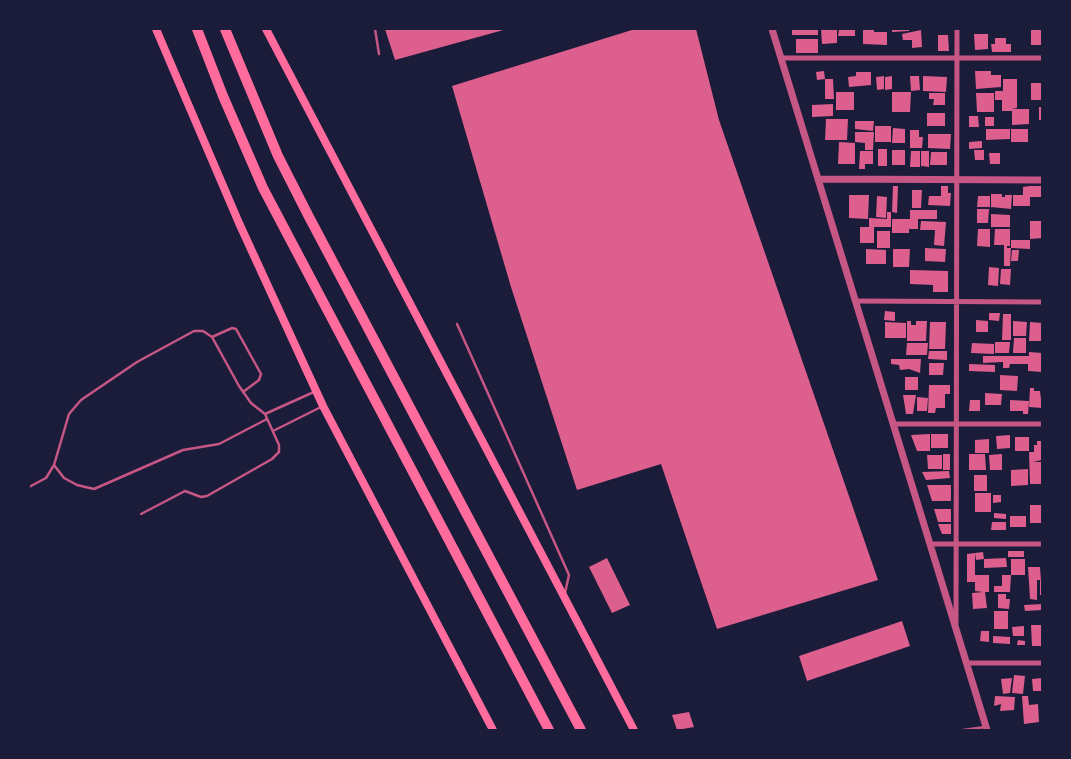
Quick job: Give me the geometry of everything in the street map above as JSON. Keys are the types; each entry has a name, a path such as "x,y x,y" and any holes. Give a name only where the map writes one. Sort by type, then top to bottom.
{"highway":[{"path":"196,29 241,140 285,231 549,730"},
{"path":"226,29 270,140 303,207 581,730"}],"main road":[{"path":"156,29 239,223 323,406 493,730"},
{"path":"266,29 634,730"}],"street":[{"path":"772,29 987,728"},
{"path":"956,629 957,29"},
{"path":"781,58 1042,58"},
{"path":"818,179 1042,180"},
{"path":"856,301 1042,302"},
{"path":"893,424 1042,424"},
{"path":"930,544 1042,544"},
{"path":"966,663 1042,663"}],"lane":[{"path":"375,29 379,54"},
{"path":"456,324 570,575 564,596"},
{"path":"212,337 232,328 236,329 261,374 259,380 243,392"},
{"path":"29,487 46,478 54,465 69,414 81,400 137,362 194,331 203,332 212,337 251,403 265,414 273,431 279,452 272,459 207,496 201,497 185,491 141,514"},
{"path":"265,414 316,391"},
{"path":"273,431 323,406"},
{"path":"54,465 64,478 77,485 94,489 183,450 219,444 267,420"},
{"path":"963,730 987,728"}],"building":[{"path":"385,29 507,29 395,60"},
{"path":"635,29 696,29 719,120 878,580 717,629 661,464 577,490 511,287 452,86"},
{"path":"792,29 818,29 818,35 792,35"},
{"path":"821,29 837,29 837,43 822,44"},
{"path":"839,29 855,29 855,36 838,36"},
{"path":"863,29 874,29 874,32 887,32 887,45 863,44"},
{"path":"892,29 909,29 909,31 892,32"},
{"path":"1031,29 1042,29 1042,45 1031,45"},
{"path":"921,30 922,47 912,48 912,40 903,40 902,34"},
{"path":"974,34 988,34 988,49 975,50"},
{"path":"938,35 948,35 949,51 938,51"},
{"path":"995,38 1006,38 1006,44 1011,44 1011,52 992,52 991,44 995,44"},
{"path":"796,39 818,39 818,53 796,53"},
{"path":"824,71 825,79 817,80 816,72"},
{"path":"975,71 991,71 991,75 1001,75 1001,87 976,89"},
{"path":"856,72 871,72 871,85 849,87 848,77 856,76"},
{"path":"884,76 884,89 877,90 876,77"},
{"path":"892,76 892,89 885,90 885,77"},
{"path":"910,76 919,76 920,90 911,91"},
{"path":"923,76 947,77 946,92 923,91"},
{"path":"825,79 833,79 834,99 825,99"},
{"path":"1003,79 1017,79 1017,108 1012,109 1029,109 1029,124 1012,125 1012,111 1002,111 1002,100 995,100 995,91 1003,91"},
{"path":"1031,83 1042,83 1042,100 1031,100"},
{"path":"836,92 854,92 854,110 836,110"},
{"path":"892,92 911,92 910,112 892,112"},
{"path":"929,93 945,93 945,105 933,105 934,99 929,99"},
{"path":"976,93 994,93 994,112 977,112"},
{"path":"833,104 833,116 812,117 812,105"},
{"path":"1039,107 1042,107 1042,120 1039,120"},
{"path":"927,113 945,113 945,126 927,126"},
{"path":"969,116 978,116 979,127 969,127"},
{"path":"985,117 994,117 994,126 985,126"},
{"path":"826,119 848,119 847,140 825,140"},
{"path":"855,121 874,121 873,131 855,129"},
{"path":"875,126 891,126 891,142 875,142"},
{"path":"893,128 905,129 905,143 892,143"},
{"path":"986,129 1010,129 1010,139 986,140"},
{"path":"1011,129 1028,129 1028,142 1011,142"},
{"path":"910,130 919,130 919,137 923,137 922,148 910,148"},
{"path":"855,132 874,132 873,150 865,150 865,143 855,142"},
{"path":"928,134 951,134 950,149 928,148"},
{"path":"982,141 982,148 969,149 969,142"},
{"path":"839,142 855,143 855,164 838,164"},
{"path":"878,149 887,149 887,166 878,166"},
{"path":"892,150 905,150 905,165 892,165"},
{"path":"974,150 984,150 984,160 975,160"},
{"path":"860,151 873,151 873,164 865,164 865,169 859,169"},
{"path":"911,151 920,151 920,167 910,167"},
{"path":"921,151 929,151 929,167 921,166"},
{"path":"931,152 947,152 947,165 930,165"},
{"path":"989,153 1000,153 1000,164 990,164"},
{"path":"893,186 898,186 897,213 892,212"},
{"path":"941,186 948,186 948,193 951,193 950,206 928,205 929,196 941,196"},
{"path":"1042,186 1042,197 1030,197 1030,206 1013,206 1013,195 1023,195 1023,187"},
{"path":"912,190 922,190 921,208 912,208"},
{"path":"991,194 1002,194 1002,197 1012,195 1011,209 991,207"},
{"path":"849,195 869,195 868,219 849,218"},
{"path":"877,196 887,197 886,218 876,217"},
{"path":"978,196 990,196 990,207 977,207"},
{"path":"977,209 989,209 988,223 977,223"},
{"path":"910,210 937,210 937,219 918,219 918,229 909,229 909,233 892,233 892,219 910,219"},
{"path":"887,212 891,212 891,227 869,227 869,218 887,219"},
{"path":"991,214 1010,215 1010,227 991,227"},
{"path":"921,221 946,222 944,246 934,245 935,230 920,230"},
{"path":"1030,221 1042,221 1042,238 1030,239"},
{"path":"860,227 874,227 874,243 860,243"},
{"path":"978,229 990,229 990,247 977,246"},
{"path":"995,229 1010,229 1010,246 1007,246 1007,248 1011,248 1010,266 1004,266 1004,245 994,245"},
{"path":"877,231 890,231 890,248 877,248"},
{"path":"1011,240 1030,240 1030,249 1011,248"},
{"path":"925,248 946,249 945,262 925,261"},
{"path":"866,249 886,250 886,264 866,264"},
{"path":"893,249 910,249 909,267 893,267"},
{"path":"1012,250 1019,250 1018,261 1011,261"},
{"path":"989,267 999,268 998,286 988,285"},
{"path":"1001,269 1011,269 1010,285 1000,284"},
{"path":"910,270 948,271 948,292 933,292 933,285 910,284"},
{"path":"885,311 895,312 895,321 884,320"},
{"path":"989,313 1000,313 999,321 989,320"},
{"path":"1003,314 1011,314 1011,340 1002,340"},
{"path":"976,320 988,321 988,332 976,332"},
{"path":"907,321 911,321 911,325 916,325 916,321 927,321 926,341 907,341"},
{"path":"1013,321 1027,322 1026,336 1013,336"},
{"path":"885,322 906,323 906,338 885,338"},
{"path":"930,322 946,322 945,349 929,349"},
{"path":"1030,322 1042,323 1042,341 1029,341"},
{"path":"1014,338 1026,338 1026,353 1013,353"},
{"path":"995,342 1010,342 1009,353 995,353"},
{"path":"907,343 928,343 927,355 906,355"},
{"path":"972,343 994,344 994,354 971,353"},
{"path":"929,351 947,351 947,360 928,359"},
{"path":"1029,352 1042,353 1042,372 1028,371 1028,364 1010,364 1009,368 1003,368 1003,362 983,363 983,356 1029,356"},
{"path":"891,359 921,359 920,373 909,369 900,370 899,365 891,364"},
{"path":"929,363 944,363 943,375 929,375"},
{"path":"969,364 995,365 995,372 969,371"},
{"path":"1000,375 1018,376 1017,391 1000,390"},
{"path":"905,377 918,377 918,390 905,390"},
{"path":"929,385 950,385 950,394 945,394 945,408 936,408 935,413 928,413"},
{"path":"1030,388 1034,388 1034,391 1040,391 1042,408 1029,407"},
{"path":"985,393 1002,394 1001,405 985,405"},
{"path":"903,395 916,395 913,414 906,414"},
{"path":"917,397 928,398 927,411 917,411"},
{"path":"970,400 980,400 980,411 969,411"},
{"path":"1010,400 1029,401 1028,414 1023,414 1023,411 1010,411"},
{"path":"930,434 930,451 917,451 911,435"},
{"path":"931,434 948,434 948,448 931,448"},
{"path":"1010,435 1010,448 997,449 996,436"},
{"path":"1015,437 1029,437 1029,451 1015,451"},
{"path":"989,439 989,453 975,453 975,440"},
{"path":"1037,441 1042,441 1042,460 1033,462 1042,462 1042,484 1030,484 1029,452 1034,452 1034,445 1037,445"},
{"path":"943,454 950,454 950,470 943,470"},
{"path":"969,454 985,454 986,470 969,470"},
{"path":"1002,454 1002,470 990,470 989,455"},
{"path":"927,455 942,455 942,469 928,469"},
{"path":"1028,469 1028,485 1011,486 1011,470"},
{"path":"949,471 950,478 926,480 922,472"},
{"path":"974,475 987,475 987,491 974,491"},
{"path":"927,485 951,485 951,501 932,501"},
{"path":"975,493 991,493 991,512 975,512"},
{"path":"993,495 1001,495 1001,502 993,503"},
{"path":"1030,505 1042,505 1042,523 1030,523"},
{"path":"934,509 951,509 951,522 938,522"},
{"path":"994,513 1006,514 1006,519 994,518"},
{"path":"1010,516 1026,516 1026,527 1010,527"},
{"path":"992,522 1006,522 1006,530 991,530"},
{"path":"938,524 951,524 951,534 942,534"},
{"path":"1008,551 1024,551 1024,557 1008,557"},
{"path":"983,552 984,559 976,560 975,553"},
{"path":"975,553 975,575 989,575 989,592 985,592 987,608 973,609 972,593 983,592 975,591 975,582 967,582 967,554"},
{"path":"607,558 630,605 612,613 589,567"},
{"path":"1006,558 1007,567 984,568 984,559"},
{"path":"1011,559 1025,559 1025,575 1011,575"},
{"path":"1028,567 1040,567 1042,595 1040,595 1040,580 1037,580 1037,600 1030,599"},
{"path":"1002,575 1011,575 1010,592 994,592 994,586 1002,586"},
{"path":"998,594 1006,594 1006,599 1010,599 1009,609 998,608"},
{"path":"1042,604 1042,610 1025,611 1024,605"},
{"path":"994,611 1008,611 1008,629 994,629"},
{"path":"902,621 910,646 807,681 799,656"},
{"path":"1031,625 1041,625 1041,646 1032,646"},
{"path":"1024,626 1024,636 1013,636 1012,627"},
{"path":"981,631 989,631 989,642 980,641"},
{"path":"993,636 1010,637 1010,644 993,643"},
{"path":"1018,640 1025,641 1025,645 1017,645"},
{"path":"1014,675 1025,676 1023,694 1012,693"},
{"path":"1012,678 1010,693 1003,694 1001,679"},
{"path":"1042,678 1042,691 1033,691 1032,679"},
{"path":"995,696 1015,697 1014,710 1000,711 1001,704 994,706"},
{"path":"1022,696 1028,696 1029,705 1038,704 1039,722 1024,724"},
{"path":"689,712 694,727 677,730 672,715"}]}
